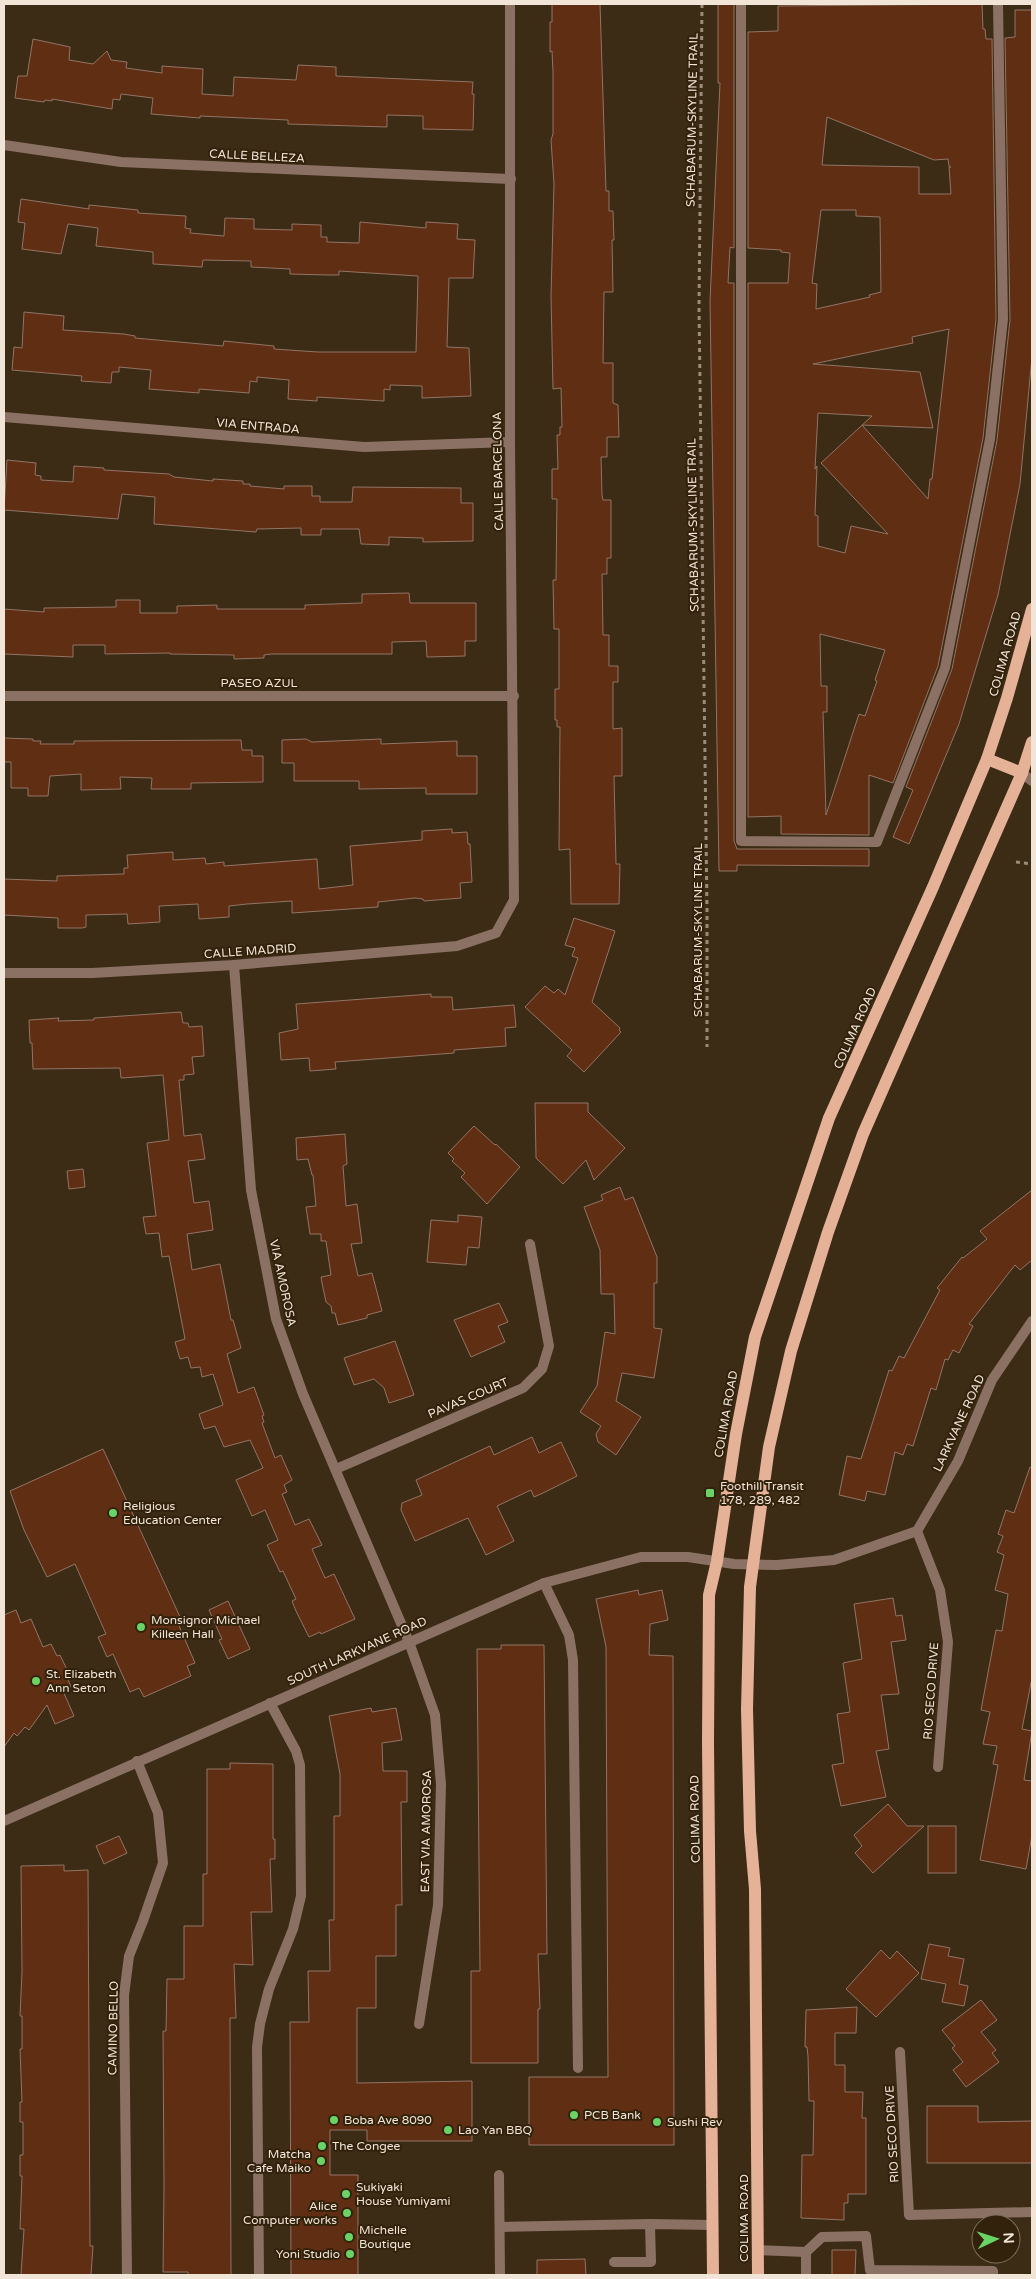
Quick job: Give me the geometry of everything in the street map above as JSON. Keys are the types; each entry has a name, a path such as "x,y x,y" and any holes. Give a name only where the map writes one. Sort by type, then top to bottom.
{"main road":[{"name":"COLIMA ROAD","path":"713,2275 708,1742 709,1594 717,1561 736,1434 755,1337 829,1118 937,878 988,758 1032,609"},
{"name":"COLIMA ROAD","path":"758,2275 755,1889 750,1831 747,1709 750,1587 771,1437 791,1351 828,1232 863,1134 1027,777 1032,742"},
{"path":"988,758 1027,777"}],"street":[{"name":"CALLE BARCELONA","path":"496,933 514,900 514,696 510,442 510,4"},
{"path":"741,4 741,841 877,842 945,668 990,438 1003,319 998,4"},
{"name":"CALLE BELLEZA","path":"4,145 121,162 511,179"},
{"name":"VIA ENTRADA","path":"4,417 364,447 510,442"},
{"name":"PASEO AZUL","path":"4,696 514,696"},
{"name":"CALLE MADRID","path":"4,972 92,973 234,966 457,946 496,933"},
{"name":"VIA AMOROSA","path":"234,966 251,1190 276,1319 303,1394 409,1642"},
{"name":"PAVAS COURT","path":"336,1468 523,1388 542,1369 548,1346 530,1244"},
{"name":"LARKVANE ROAD","path":"918,1531 958,1461 992,1380 1032,1321"},
{"path":"753,1565 776,1566 834,1560 918,1531"},
{"name":"RIO SECO DRIVE","path":"918,1531 940,1590 948,1642 938,1767"},
{"name":"SOUTH LARKVANE ROAD","path":"4,1821 544,1583 641,1556 688,1557 753,1565"},
{"path":"544,1583 569,1635 573,1660 578,2068"},
{"name":"EAST VIA AMOROSA","path":"409,1642 435,1715 441,1784 438,1905 419,2024"},
{"path":"259,2275 257,2047 260,2024 269,1989 294,1929 300,1896 300,1765 296,1751 270,1703"},
{"name":"CAMINO BELLO","path":"127,2275 124,1995 129,1956 163,1864 158,1813 137,1761"},
{"name":"RIO SECO DRIVE","path":"900,2052 909,2215 1032,2212"},
{"path":"499,2175 500,2275"},
{"path":"614,2262 651,2262 650,2224"},
{"path":"500,2227 650,2224 713,2225"},
{"path":"758,2250 806,2252 822,2237 866,2236 870,2270 993,2271 993,2275"},
{"path":"806,2252 806,2275"}],"path":[{"name":"SCHABARUM-SKYLINE TRAIL","path":"702,4 699,307 707,1047"},
{"path":"1016,862 1032,864"}],"building":[{"path":"552,4 600,4 606,191 609,191 609,211 613,211 614,240 612,240 613,292 604,292 603,363 613,363 613,403 618,405 619,437 607,437 607,457 601,457 603,500 611,500 611,558 607,558 607,574 602,574 603,635 609,635 609,666 618,666 618,682 613,682 613,729 622,728 622,776 614,776 616,864 620,864 619,904 571,904 570,849 559,850 560,727 557,727 557,720 555,720 555,689 559,689 559,629 554,629 553,580 556,580 557,499 552,499 552,469 558,469 557,435 560,435 560,427 562,427 561,388 553,389 551,296 554,184 551,140 553,134 553,72 552,51 550,52"},
{"path":"718,4 734,4 734,248 730,247 728,283 734,283 734,841 737,849 869,849 869,866 737,865 737,871 719,871 710,301 720,83 718,83"},
{"path":"982,4 983,29 985,29 986,39 992,39 996,319 983,438 938,666 893,783 869,775 869,835 781,834 781,816 748,817 748,283 788,283 790,253 781,252 781,250 748,248 748,32 778,31 778,6","holes":["827,117 934,160 948,159 949,166 951,167 949,167 951,194 919,194 919,167 822,165","821,210 856,210 856,216 880,217 881,292 869,295 870,297 816,309 817,284 812,283","949,329 932,479 930,479 928,499 862,425 933,428 920,372 813,364 913,343 912,337","818,413 872,416 821,463 888,534 851,526 845,553 818,546 818,516 815,515","820,634 885,650 865,716 859,714 826,815 823,712 827,712 827,686 821,686"]},
{"path":"1015,10 1032,10 1032,357 1020,484 998,595 959,724 909,844 893,837 913,790 906,787 952,669 997,440 1010,320 1005,38 1015,37"},
{"path":"33,39 70,47 69,60 93,64 107,51 111,60 127,62 126,68 162,73 162,66 203,69 202,94 233,96 234,77 296,80 298,65 336,67 336,76 473,82 473,130 423,129 423,116 387,115 387,127 288,124 288,120 200,116 200,118 151,114 153,98 121,94 120,100 113,99 112,109 52,99 52,101 45,100 44,102 15,98 18,76 27,76"},
{"path":"21,199 89,209 89,205 138,210 138,213 186,216 185,228 191,229 190,233 224,236 225,218 254,219 254,229 292,230 292,224 321,225 321,237 327,237 327,242 359,243 360,222 426,228 426,222 458,224 457,239 475,240 473,278 449,278 447,347 469,348 471,396 422,398 422,386 390,385 390,390 384,389 384,401 317,397 317,401 288,399 289,380 257,377 257,382 250,381 249,393 199,389 199,393 149,389 151,370 119,367 119,372 112,372 111,383 81,381 82,376 12,370 14,347 22,348 24,312 64,316 63,330 124,334 135,336 135,338 223,346 224,341 274,346 274,349 318,352 416,352 418,276 339,271 339,275 290,274 290,269 251,267 251,261 203,260 202,267 153,264 153,252 96,246 98,228 68,224 61,254 22,249 25,223 18,222"},
{"path":"7,460 36,463 35,475 41,476 41,480 73,482 74,466 104,468 104,470 169,474 174,477 213,481 213,479 243,481 243,484 250,484 250,486 284,489 284,486 312,486 312,496 320,496 320,502 352,502 353,487 461,488 461,503 473,503 473,541 423,542 423,538 389,537 389,545 361,544 359,529 321,529 321,535 301,535 301,528 257,529 256,532 154,524 155,497 122,494 118,519 4,510"},
{"path":"409,593 410,603 476,603 476,641 465,641 465,656 427,657 426,641 392,642 392,654 271,654 264,655 264,658 234,659 234,655 170,653 105,654 105,645 73,645 73,657 4,654 4,609 44,612 44,608 116,607 116,600 140,600 140,613 177,613 177,606 217,605 217,609 305,609 305,605 362,603 362,594"},
{"path":"4,738 33,739 33,741 41,741 40,744 74,744 74,741 241,740 242,750 252,750 252,756 263,756 263,782 191,783 191,789 151,789 152,778 120,777 121,789 81,790 81,774 50,776 48,796 28,796 28,788 11,788 11,762 4,762"},
{"path":"306,739 312,742 381,739 381,744 457,741 457,756 477,756 477,794 426,794 426,788 359,789 359,781 294,781 294,763 282,763 282,740"},
{"path":"452,829 452,833 467,832 468,844 470,844 472,882 460,883 461,898 424,901 423,899 415,898 378,902 378,907 292,913 292,901 247,904 229,906 229,917 199,919 198,904 159,906 160,922 128,924 127,914 86,915 86,927 82,928 58,928 58,918 4,915 4,879 57,881 57,876 124,874 124,868 128,868 127,855 173,852 173,860 205,858 206,864 224,862 224,866 317,859 319,889 353,885 350,846 422,840 422,831"},
{"path":"574,918 615,931 592,1002 620,1028 621,1032 584,1072 567,1056 572,1050 525,1007 545,986 554,993 558,989 565,995 578,958 572,956 575,948 565,945"},
{"path":"431,994 431,997 452,997 453,1010 514,1005 516,1027 505,1028 506,1046 454,1050 454,1053 335,1062 336,1069 310,1071 309,1058 281,1060 279,1033 298,1029 296,1004"},
{"path":"181,1012 183,1023 188,1023 189,1027 202,1026 204,1056 192,1057 194,1074 184,1075 184,1080 179,1080 184,1136 201,1134 205,1159 188,1161 194,1203 209,1201 213,1230 187,1234 192,1270 220,1264 231,1320 233,1320 241,1348 227,1354 238,1393 254,1387 264,1415 262,1416 264,1422 262,1423 275,1458 281,1455 292,1480 284,1485 287,1492 282,1494 295,1525 309,1519 322,1545 312,1549 325,1578 334,1574 355,1619 321,1634 320,1632 309,1637 292,1601 296,1599 283,1571 280,1572 267,1545 278,1540 265,1510 252,1516 236,1480 263,1468 250,1440 224,1447 215,1426 204,1429 199,1414 223,1405 213,1374 202,1377 200,1367 191,1368 188,1357 180,1359 175,1342 185,1339 169,1256 162,1257 159,1233 146,1234 143,1217 156,1216 147,1143 169,1140 163,1075 121,1078 120,1068 33,1069 29,1020 59,1018 58,1021 94,1020 94,1018"},
{"path":"535,1103 588,1103 588,1112 625,1148 594,1180 586,1160 563,1184 536,1158"},
{"path":"474,1126 520,1167 487,1204 461,1177 465,1173 452,1161 454,1159 448,1153"},
{"path":"345,1134 347,1164 343,1166 346,1206 357,1204 362,1243 351,1244 358,1276 372,1273 382,1311 367,1315 367,1318 338,1325 335,1313 332,1313 331,1306 326,1302 321,1277 331,1275 326,1241 321,1241 321,1234 310,1234 306,1207 316,1206 313,1175 308,1159 297,1160 296,1138"},
{"path":"83,1169 85,1187 69,1189 67,1171"},
{"path":"620,1187 625,1200 633,1197 657,1257 657,1283 654,1283 654,1328 662,1329 654,1378 622,1373 616,1401 641,1417 616,1455 598,1442 596,1434 601,1426 580,1412 597,1386 605,1332 615,1334 614,1294 601,1294 600,1250 584,1207 603,1200 601,1195"},
{"path":"1032,1190 1032,1260 1020,1270 1015,1265 969,1324 973,1326 959,1353 953,1350 948,1360 945,1359 936,1390 931,1388 913,1446 907,1444 903,1455 895,1452 885,1495 867,1491 865,1501 839,1495 847,1456 861,1459 889,1370 892,1371 899,1356 904,1358 940,1290 937,1288 962,1257 987,1239 980,1231"},
{"path":"458,1215 482,1217 479,1248 468,1247 466,1265 427,1262 431,1220 458,1222"},
{"path":"499,1303 508,1322 498,1326 505,1342 471,1357 454,1320"},
{"path":"395,1341 414,1395 389,1403 384,1388 374,1379 354,1385 344,1358"},
{"path":"532,1437 539,1453 561,1442 577,1476 534,1497 531,1490 497,1506 514,1541 486,1555 468,1518 415,1541 401,1510 402,1503 422,1495 416,1480 490,1446 494,1455"},
{"path":"103,1449 181,1619 177,1621 195,1663 187,1666 191,1676 144,1697 139,1688 130,1692 113,1654 107,1657 98,1637 106,1634 75,1564 47,1577 24,1530 10,1491"},
{"path":"1030,1467 1032,1468 1032,1678 1022,1729 1032,1731 1024,1780 1032,1781 1032,1835 1026,1869 980,1860 998,1765 993,1764 997,1746 983,1744 990,1712 981,1710 996,1630 1002,1631 1008,1594 995,1590 1004,1555 997,1552 1003,1536 998,1534 1006,1510 1014,1513"},
{"path":"638,1590 639,1595 662,1590 668,1620 650,1624 649,1655 673,1656 674,2145 529,2145 529,2077 608,2077 606,1647 596,1599"},
{"path":"893,1598 896,1616 902,1615 906,1640 891,1642 899,1694 881,1695 889,1749 876,1751 886,1797 841,1806 832,1765 844,1763 837,1714 850,1712 843,1663 862,1659 854,1604"},
{"path":"228,1601 250,1649 228,1659 219,1640 222,1639 209,1610"},
{"name":"St. Elizabeth Ann Seton","path":"16,1610 21,1623 31,1619 43,1647 51,1644 57,1656 60,1655 69,1674 66,1675 71,1687 63,1691 74,1716 55,1724 47,1705 29,1730 25,1727 17,1736 14,1733 4,1747 4,1615"},
{"path":"501,1645 544,1645 547,1954 538,1954 540,2009 538,2009 538,2063 471,2063 471,1971 480,1971 477,1649 501,1649"},
{"path":"371,1708 372,1712 396,1708 402,1740 382,1743 383,1771 407,1771 407,1802 401,1802 402,1905 396,1905 396,1956 376,1956 376,2008 357,2008 357,2083 472,2081 472,2141 367,2141 367,2130 330,2130 330,2175 358,2175 358,2275 291,2275 290,2022 309,2022 308,1971 330,1971 329,1920 334,1920 334,1816 340,1816 340,1774 329,1716"},
{"path":"230,1763 273,1764 273,1839 275,1839 275,1859 270,1859 272,1912 251,1912 253,1965 234,1964 236,2018 230,2018 231,2275 188,2275 188,2272 163,2272 163,2031 166,2031 167,1979 184,1979 184,1926 203,1926 203,1874 207,1874 207,1769 230,1769"},
{"path":"888,1804 907,1826 924,1826 873,1873 855,1853 862,1846 854,1835"},
{"path":"928,1826 956,1826 956,1873 928,1873"},
{"path":"119,1836 127,1853 104,1864 96,1846"},
{"path":"64,1865 64,1871 88,1870 90,2246 93,2246 91,2275 21,2275 24,2229 20,2229 22,2176 20,2176 20,2155 23,2155 23,2122 20,2122 20,2102 22,2102 20,2049 22,2049 22,2016 20,2016 22,1972 21,1866"},
{"path":"929,1944 950,1948 948,1956 964,1959 959,1984 968,1986 964,2006 942,2002 946,1984 921,1979"},
{"path":"881,1950 890,1959 897,1951 919,1973 876,2017 846,1989"},
{"path":"981,2000 997,2020 981,2032 996,2050 992,2053 999,2062 966,2087 953,2070 963,2062 952,2048 955,2046 942,2030"},
{"path":"857,2007 856,2033 835,2033 835,2065 845,2065 845,2092 863,2092 862,2118 866,2118 866,2194 848,2194 848,2203 844,2203 844,2220 801,2218 802,2155 813,2155 814,2101 809,2101 808,2056 807,2047 805,2047 806,2010"},
{"path":"927,2106 978,2106 978,2122 1032,2121 1032,2163 927,2163"},
{"path":"832,2250 856,2250 855,2275 832,2275"},
{"path":"585,2259 586,2275 537,2275 537,2260"}],"place":[{"name":"Foothill Transit 178, 289, 482","path":"710,1493"},
{"name":"Religious Education Center","path":"113,1513"},
{"name":"Monsignor Michael Killeen Hall","path":"141,1627"},
{"name":"St. Elizabeth Ann Seton","path":"36,1681"},
{"name":"PCB Bank","path":"574,2115"},
{"name":"Boba Ave 8090","path":"334,2120"},
{"name":"Sushi Rev","path":"657,2122"},
{"name":"Lao Yan BBQ","path":"448,2130"},
{"name":"The Congee","path":"322,2146"},
{"name":"Matcha Cafe Maiko","path":"321,2161"},
{"name":"Sukiyaki House Yumiyami","path":"346,2194"},
{"name":"Alice Computer works","path":"347,2213"},
{"name":"Michelle Boutique","path":"349,2237"},
{"name":"Yoni Studio","path":"350,2254"}]}
